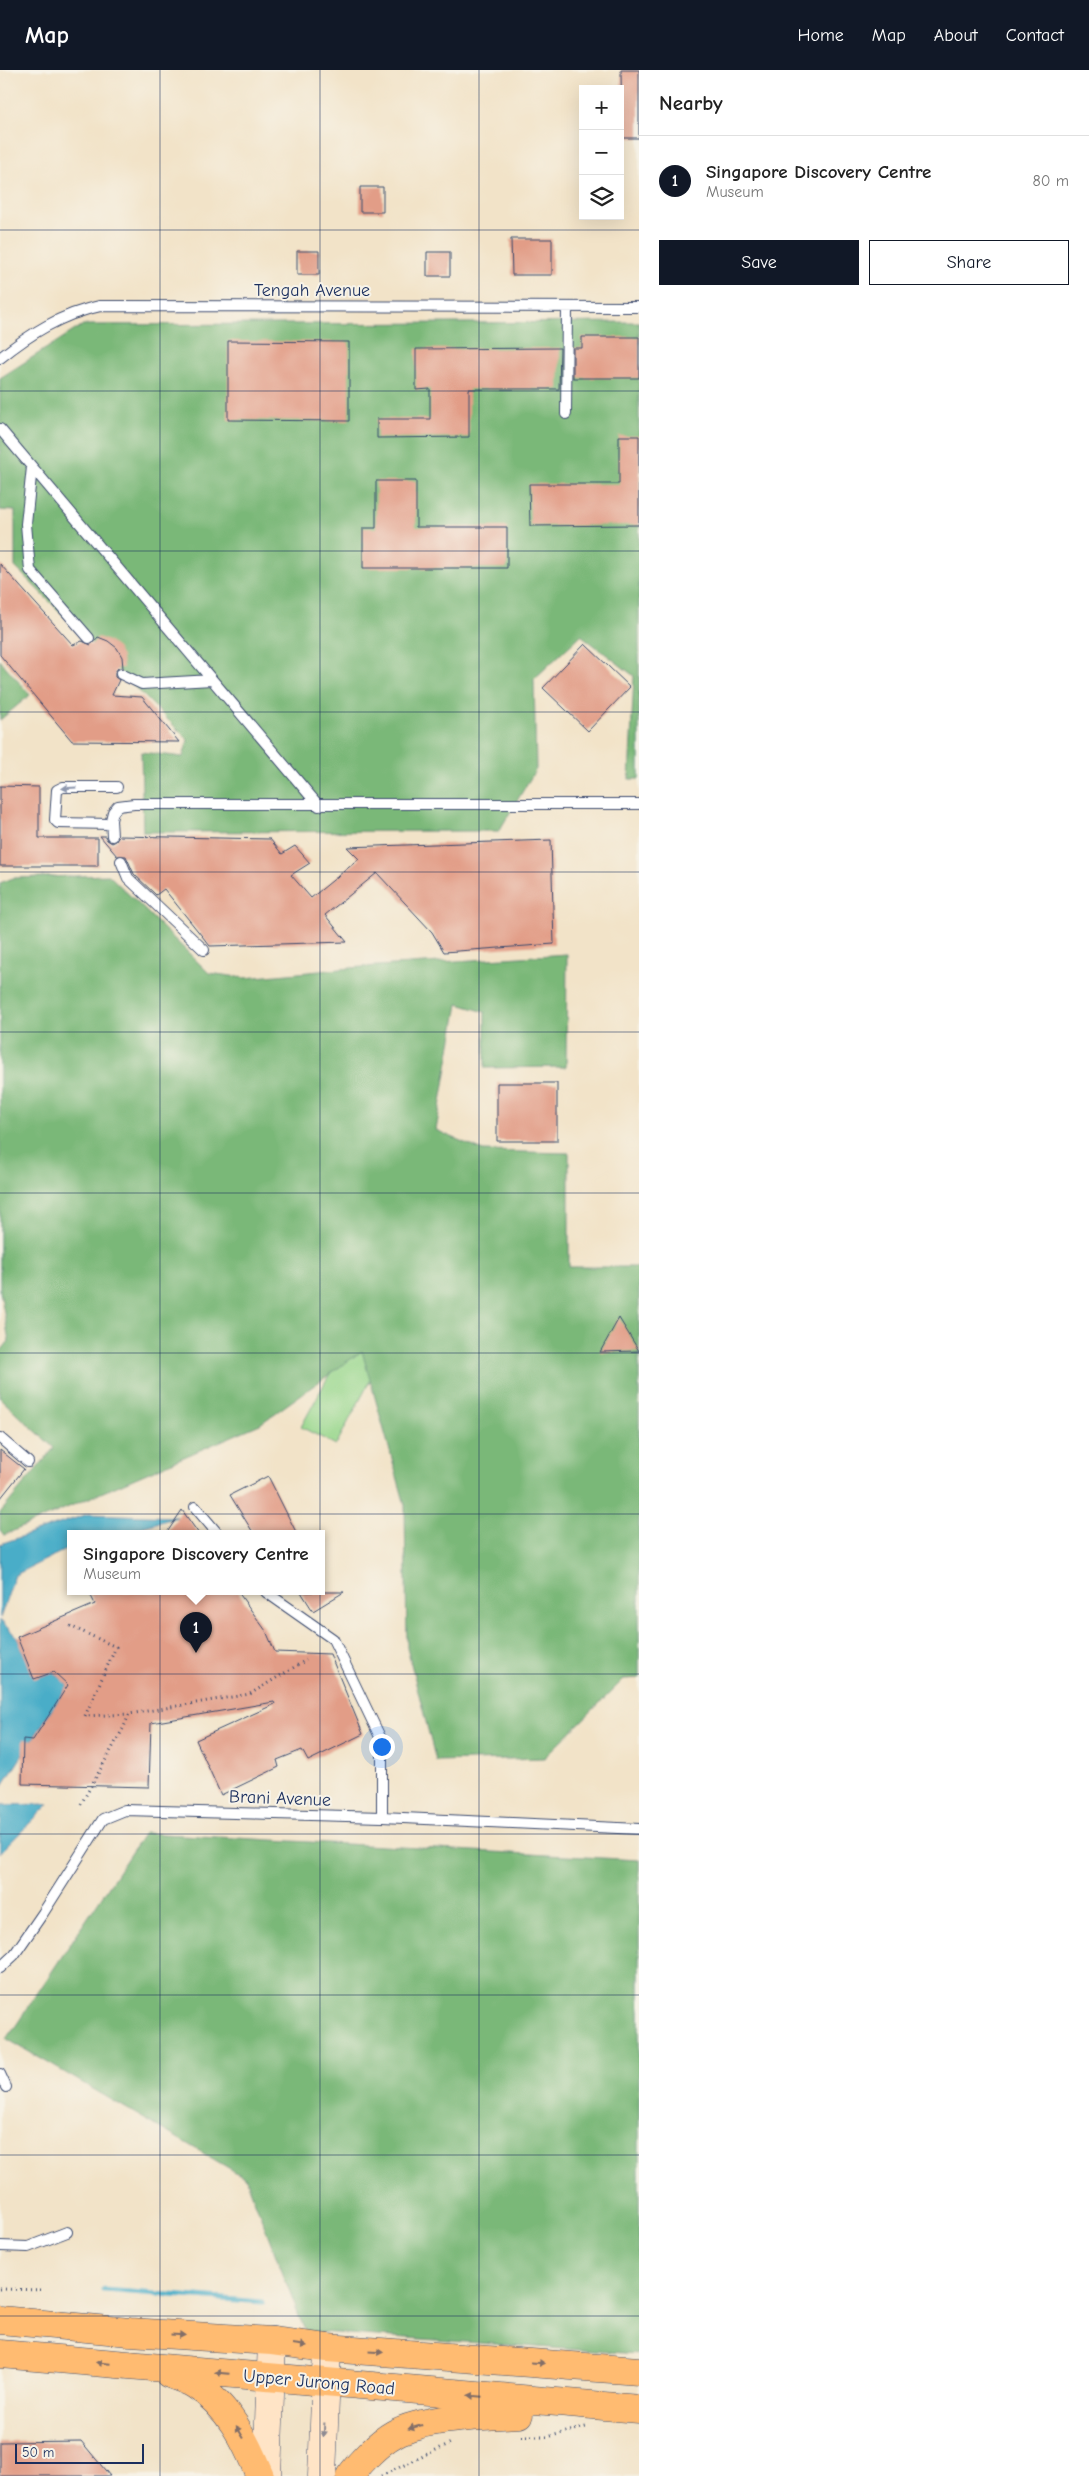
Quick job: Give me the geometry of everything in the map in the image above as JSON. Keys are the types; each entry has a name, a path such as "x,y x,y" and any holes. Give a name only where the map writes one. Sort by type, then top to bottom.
{"main road":[{"name":"Upper Jurong Road","path":"0,2320 120,2331 272,2341 327,2348 639,2371"},
{"path":"267,2476 272,2341"},
{"path":"322,2476 327,2348"},
{"name":"Upper Jurong Road","path":"0,2354 639,2409"},
{"path":"152,2367 195,2384 222,2408 242,2435 260,2476"},
{"path":"350,2476 358,2466 394,2434 420,2426 453,2418 550,2412 594,2406"}],"lane":[{"name":"Tengah Avenue","path":"0,358 30,334 63,317 100,306 639,307"},
{"path":"566,414 567,307"},
{"path":"0,429 318,806"},
{"path":"32,467 26,524 30,570 90,638"},
{"path":"121,674 142,684 212,680"},
{"path":"111,824 58,823 55,820 55,794 57,790 63,787 117,787"},
{"path":"112,836 113,812 118,806 134,804 318,806 639,804"},
{"path":"121,861 128,878 204,950"},
{"path":"0,1438 28,1462"},
{"path":"195,1507 215,1530"},
{"path":"270,1595 333,1639 382,1741 382,1817"},
{"name":"Brani Avenue","path":"0,1968 14,1955 103,1819 125,1810 382,1817 639,1829"},
{"path":"0,2074 6,2087"},
{"path":"0,2246 28,2247 67,2232"}],"path":[{"path":"70,1626 116,1648 85,1716 129,1714 250,1694 306,1660"},
{"path":"80,1804 124,1727 129,1714"},
{"path":"0,2289 44,2290"},
{"path":"381,2476 405,2464"}],"green space":[{"path":"639,322 639,779 629,779 634,676 581,635 534,679 536,769 499,831 143,832 141,752 183,757 188,740 15,567 15,511 0,510 0,378 83,325"},
{"path":"0,660 30,695 0,720"},
{"path":"109,875 209,973 245,978 362,967 567,954 566,1067 485,1068 485,1012 458,1004 436,1130 483,1151 569,1153 569,1267 639,1267 639,1678 624,1679 544,1758 436,1761 407,1648 405,1505 362,1351 260,1424 4,1535 0,1530 0,1513 54,1448 0,1398 0,1352 9,1341 0,1290 0,883 13,878"},
{"path":"356,1325 390,1343 336,1445 301,1427"},
{"path":"144,1833 639,1860 639,2354 305,2331 246,2178 7,2039"}],"water":[{"path":"88,1514 177,1517 132,1530 67,1530 67,1549 15,1575 0,1618 0,1544"},
{"path":"0,1620 17,1637 34,1678 54,1672 68,1685 0,1790"},
{"path":"49,1804 0,1853 0,1805"}],"building":[{"path":"621,70 639,70 639,138 624,138 624,85 621,85"},
{"path":"360,187 383,187 383,212 360,212"},
{"path":"511,239 552,239 552,275 512,275"},
{"path":"297,251 319,251 319,275 297,275"},
{"path":"427,252 450,252 450,276 427,276"},
{"path":"582,337 639,337 639,378 573,378 573,348 582,348"},
{"path":"228,341 349,342 349,421 228,420"},
{"path":"560,348 559,389 469,389 469,437 377,438 377,419 430,419 430,389 416,390 416,349"},
{"path":"619,436 639,436 639,525 530,526 529,484 619,484"},
{"path":"376,481 416,481 416,527 507,527 507,568 363,568 363,528 376,528"},
{"path":"0,564 73,645 82,641 91,645 98,637 108,641 117,648 122,657 123,668 118,668 115,672 115,677 119,680 112,695 142,697 179,742 72,741 0,655"},
{"path":"585,644 630,687 588,731 543,688"},
{"path":"0,786 39,787 39,838 98,838 98,866 0,866"},
{"path":"100,836 105,836 112,843 119,836 270,839 282,854 295,846 310,863 291,875 311,898 359,859 347,847 551,840 554,944 444,952 432,932 377,873 325,915 347,942 210,946 164,889 156,895 134,874 126,856 117,856"},
{"path":"497,1083 557,1083 557,1141 497,1141"},
{"path":"619,1318 639,1351 600,1352"},
{"path":"0,1450 24,1469 0,1499"},
{"path":"268,1476 295,1530 252,1530 230,1495"},
{"path":"182,1510 196,1530 169,1530"},
{"path":"325,1592 344,1592 313,1611 303,1595 325,1595"},
{"path":"90,1595 240,1595 266,1631 275,1652 330,1654 363,1734 308,1761 302,1750 277,1760 279,1767 221,1795 196,1740 275,1704 274,1702 151,1723 149,1787 22,1784 23,1739 33,1740 68,1685 54,1672 34,1679 17,1637 95,1604"},
{"path":"81,2441 110,2476 0,2476 0,2442"}],"waterway":[{"path":"104,2290 263,2302"}],"place":[{"name":"Singapore Discovery Centre","path":"196,1653"}]}
